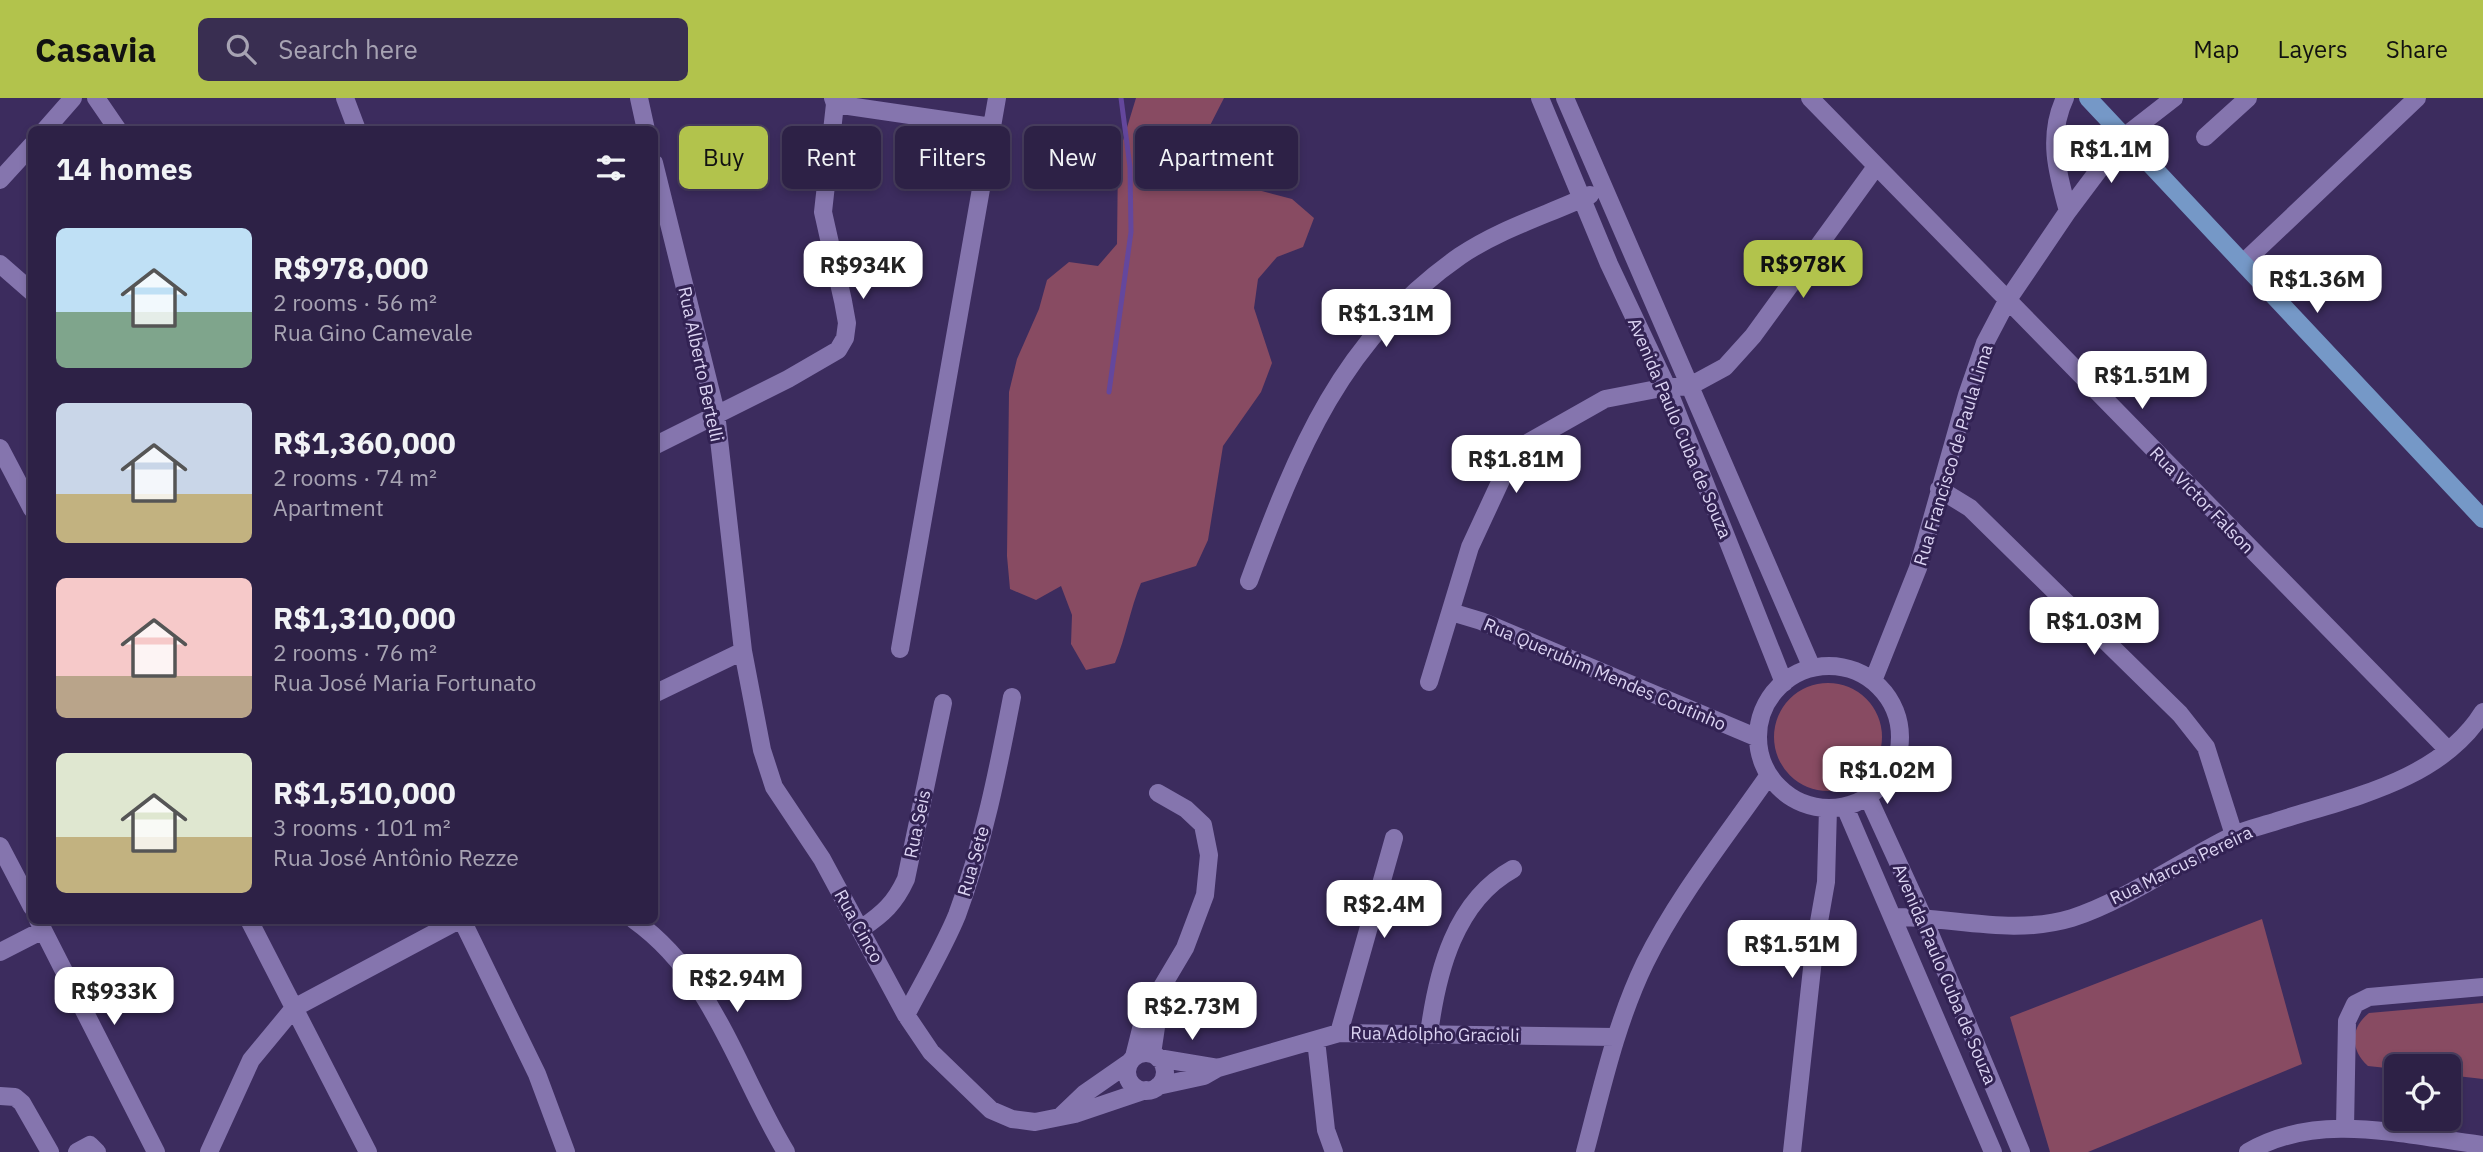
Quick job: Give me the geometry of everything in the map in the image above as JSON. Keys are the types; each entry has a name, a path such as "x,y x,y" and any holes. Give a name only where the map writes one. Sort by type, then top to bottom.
{"main road":[{"path":"2088,98 2483,519"}],"street":[{"path":"48,126 73,98"},
{"path":"96,98 115,126"},
{"path":"345,98 356,126"},
{"path":"639,98 645,126"},
{"path":"992,126 997,98"},
{"name":"Avenida Paulo Cuba de Souza","path":"1539,98 1581,199 1667,387 1784,683"},
{"name":"Avenida Paulo Cuba de Souza","path":"1564,98 1812,668"},
{"name":"Rua Victor Falson","path":"1810,98 1875,168 2448,750"},
{"path":"2065,98 2058,113 2054,145 2067,211"},
{"path":"2205,137 2248,98"},
{"path":"2243,263 2417,98"},
{"path":"658,444 808,368 838,350 845,338 847,323 844,301 823,212 834,101 986,126"},
{"name":"Rua Francisco de Paula Lima","path":"1873,681 1918,568 1939,489 1985,343 2007,301 2067,211 2124,136 2168,101"},
{"path":"0,180 28,149"},
{"path":"1429,682 1470,547 1502,478 1529,442 1605,400 1667,387 1690,386 1725,368 1753,336 1875,168"},
{"name":"Rua Alberto Bertelli","path":"658,179 716,413 743,651"},
{"path":"900,649 981,189"},
{"path":"1249,581 1295,460 1331,394 1363,344 1408,299 1461,256 1506,231 1602,189"},
{"path":"0,264 28,288"},
{"path":"2,459 28,502"},
{"path":"1939,489 1969,508 2180,715 2206,747 2234,835"},
{"name":"Rua Querubim Mendes Coutinho","path":"1451,612 1758,738"},
{"path":"658,692 743,651"},
{"name":"Rua Cinco","path":"743,651 762,750 774,787 822,859 862,928 906,1015 931,1052 991,1110 1012,1119 1035,1122 1085,1111 1152,1088"},
{"path":"1838,667 1873,681 1893,708 1901,740 1896,763 1885,782 1868,797 1836,808 1805,804 1784,793 1769,775 1761,757 1758,738 1761,717 1770,698 1784,683 1812,668 1838,667"},
{"name":"Rua Sete","path":"906,1015 965,893 998,769 1012,697"},
{"name":"Rua Seis","path":"862,928 886,911 897,899 906,879 943,703"},
{"name":"Rua Marcus Pereira","path":"1893,917 1923,917 2005,927 2073,918 2234,835 2401,781 2448,750 2475,725 2483,712"},
{"path":"1585,1152 1615,1037 1644,965 1674,909 1769,775"},
{"path":"1158,793 1186,809 1203,825 1209,855 1201,907 1185,948 1162,986 1144,1017 1132,1060 1130,1081 1133,1086 1152,1088 1164,1075 1164,1067 1155,1056 1162,986"},
{"name":"Avenida Paulo Cuba de Souza","path":"1868,797 1923,917 2021,1152"},
{"path":"1792,1152 1814,950 1836,808"},
{"name":"Avenida Paulo Cuba de Souza","path":"1836,808 1893,917 1993,1152"},
{"path":"1339,1033 1394,838"},
{"path":"0,846 28,899"},
{"path":"1429,1034 1439,975 1457,931 1475,898 1494,879 1513,869"},
{"path":"250,924 368,1152"},
{"path":"209,1152 251,1060 295,1007 453,924"},
{"path":"463,924 537,1074 566,1152"},
{"path":"638,924 678,960 715,1011 786,1152"},
{"path":"0,953 41,925 156,1152"},
{"path":"2345,1128 2347,1021 2355,1004 2369,998 2483,987"},
{"name":"Rua Adolpho Gracioli","path":"1152,1088 1204,1076 1218,1068 1339,1033 1615,1037"},
{"path":"1316,1040 1326,1130 1334,1152"},
{"path":"1062,1115 1084,1094 1132,1060 1155,1056"},
{"name":"Rua Adolpho Gracioli","path":"1155,1056 1218,1068"},
{"path":"0,1096 15,1097 22,1103 50,1152"},
{"path":"2248,1152 2287,1134 2345,1128 2483,1145"},
{"path":"76,1152 90,1145 97,1152"}],"shaded area":[{"path":"1136,98 1224,98 1210,126 1135,126 1135,189 1254,189 1292,199 1314,218 1303,247 1277,257 1258,279 1254,308 1272,363 1261,392 1223,446 1208,540 1196,566 1141,583 1115,663 1086,670 1071,644 1072,615 1061,586 1036,600 1010,589 1007,556 1009,392 1017,359 1039,309 1047,280 1069,262 1098,266 1117,244 1121,147"},
{"path":"1828,683 1849,687 1866,699 1878,716 1882,737 1878,758 1866,775 1849,787 1828,791 1807,787 1790,775 1778,758 1774,737 1778,716 1790,699 1807,687"},
{"path":"2262,919 2302,1064 2088,1152 2050,1152 2010,1017"},
{"path":"2483,1003 2483,1079 2461,1076 2461,1054 2384,1054 2384,1068 2368,1066 2358,1053 2355,1039 2358,1025 2369,1013"}],"waterway":[{"path":"1109,392 1131,232 1130,167 1121,98"}]}
